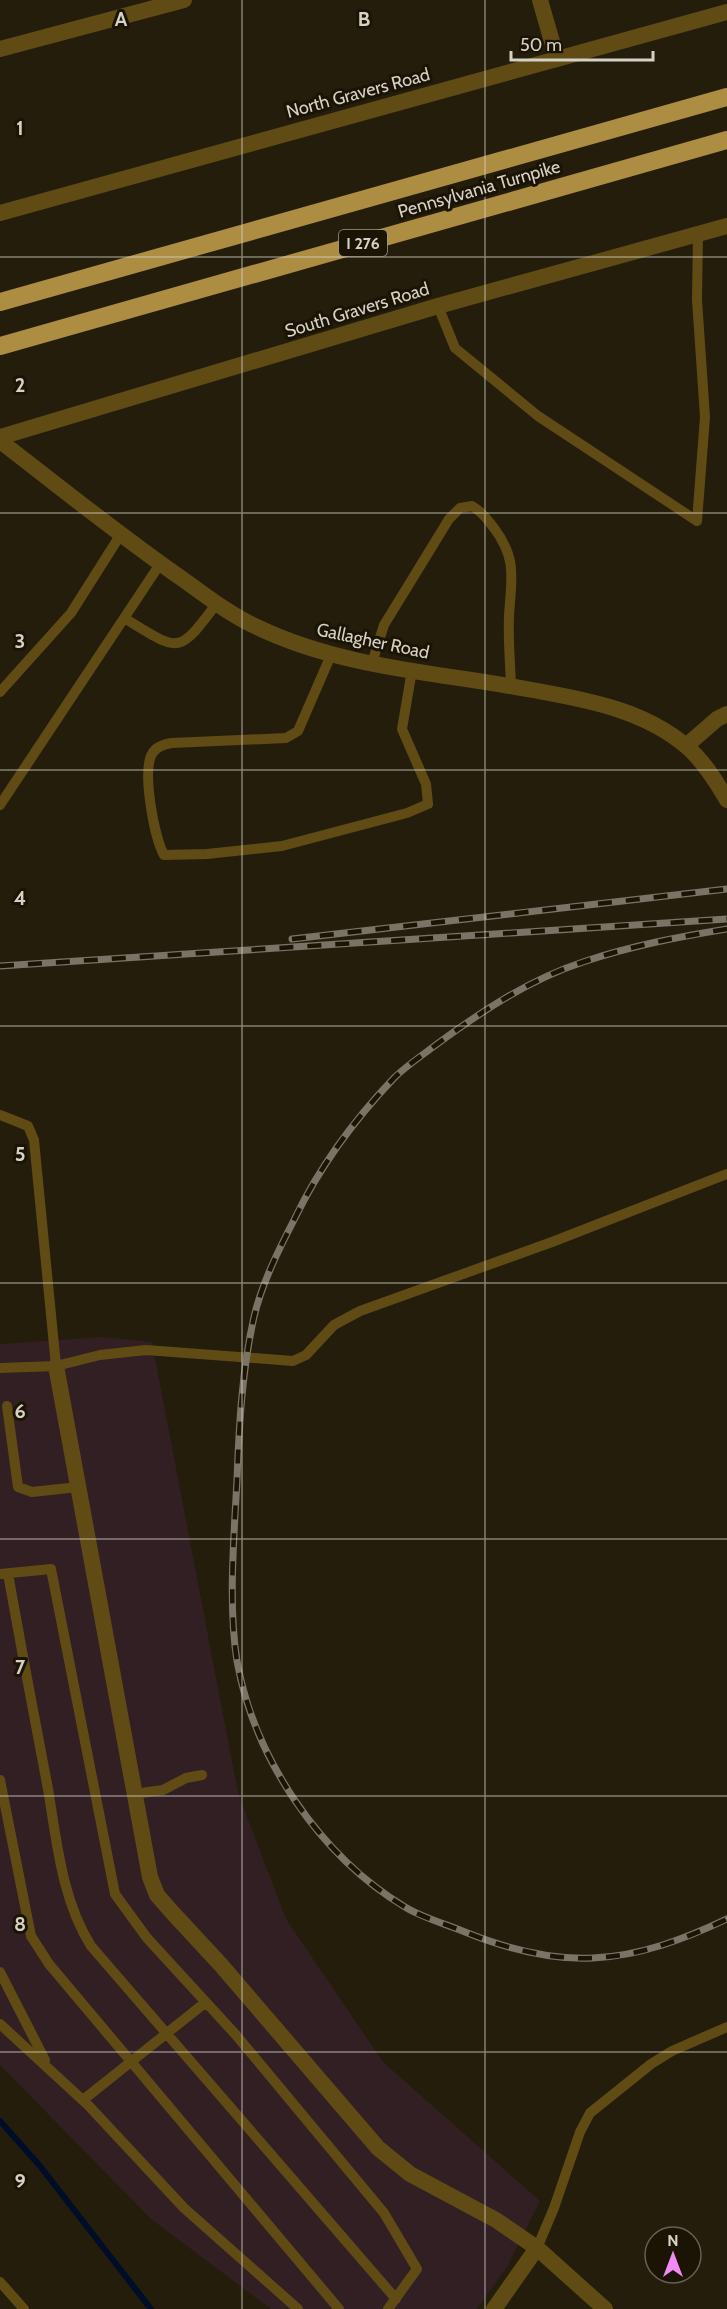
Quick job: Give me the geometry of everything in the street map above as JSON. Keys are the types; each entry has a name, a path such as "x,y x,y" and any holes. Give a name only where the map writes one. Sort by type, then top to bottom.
{"highway":[{"name":"Pennsylvania Turnpike","path":"0,302 727,97"},
{"name":"Pennsylvania Turnpike","path":"0,346 727,140"}],"street":[{"path":"0,49 184,0"},
{"path":"540,0 557,59"},
{"name":"North Gravers Road","path":"0,213 727,12"},
{"name":"South Gravers Road","path":"0,439 438,306 727,226"},
{"name":"Gallagher Road","path":"0,439 160,564 255,627 331,655 511,685 596,702 631,713 686,746 713,777 727,800"},
{"path":"686,746 717,719 727,714"},
{"path":"56,1366 150,1877 158,1895 378,2148 410,2174 496,2220 537,2248 605,2309"},
{"path":"494,2309 537,2248"}],"lane":[{"path":"438,306 456,348 474,363 538,416 697,521 705,417 697,300 698,234"},
{"path":"372,663 384,625 449,519 460,508 472,506 482,513 506,543 513,572 509,617 511,685"},
{"path":"0,692 71,613 121,534"},
{"path":"0,805 160,564"},
{"path":"124,618 168,645 181,645 192,636 217,603"},
{"path":"331,655 298,731 286,738 172,743 162,745 153,752 150,762 151,816 158,845 164,855 207,854 282,846 407,813 428,804 426,784 402,729 412,670"},
{"path":"0,1115 28,1126 34,1140 56,1366"},
{"path":"0,1368 56,1366 100,1354 146,1350 293,1361 306,1355 334,1325 360,1311 552,1242 727,1174"},
{"path":"7,1406 18,1487 32,1492 78,1487"},
{"path":"388,2309 396,2299 417,2269 384,2212 236,2035 147,1938 115,1894 51,1569 4,1574 71,1909 90,1946 396,2299"},
{"path":"134,1794 163,1790 186,1778 202,1774"},
{"path":"0,1780 31,1936 49,1964 133,2060 339,2309"},
{"path":"0,1972 48,2067"},
{"path":"83,2100 206,2002"},
{"path":"0,2024 83,2100 184,2208 298,2309"},
{"path":"537,2248 554,2208 580,2132 590,2113 665,2055 727,2027"},
{"path":"0,2282 24,2309"}],"shaded area":[{"path":"103,1337 152,1342 238,1793 286,1919 383,2062 540,2201 507,2267 477,2309 271,2309 151,2219 0,2065 0,1344"}],"waterway":[{"path":"0,2121 40,2166 151,2309"}],"railway":[{"path":"292,939 727,889"},
{"path":"0,966 727,919"},
{"path":"727,929 618,951 563,969 523,988 468,1022 403,1070 366,1110 339,1144 305,1199 266,1279 257,1304 247,1357 240,1419 232,1594 237,1661 258,1733 275,1768 319,1832 345,1861 374,1886 405,1907 427,1918 496,1943 544,1955 577,1958 611,1957 645,1950 679,1940 727,1919"}]}
